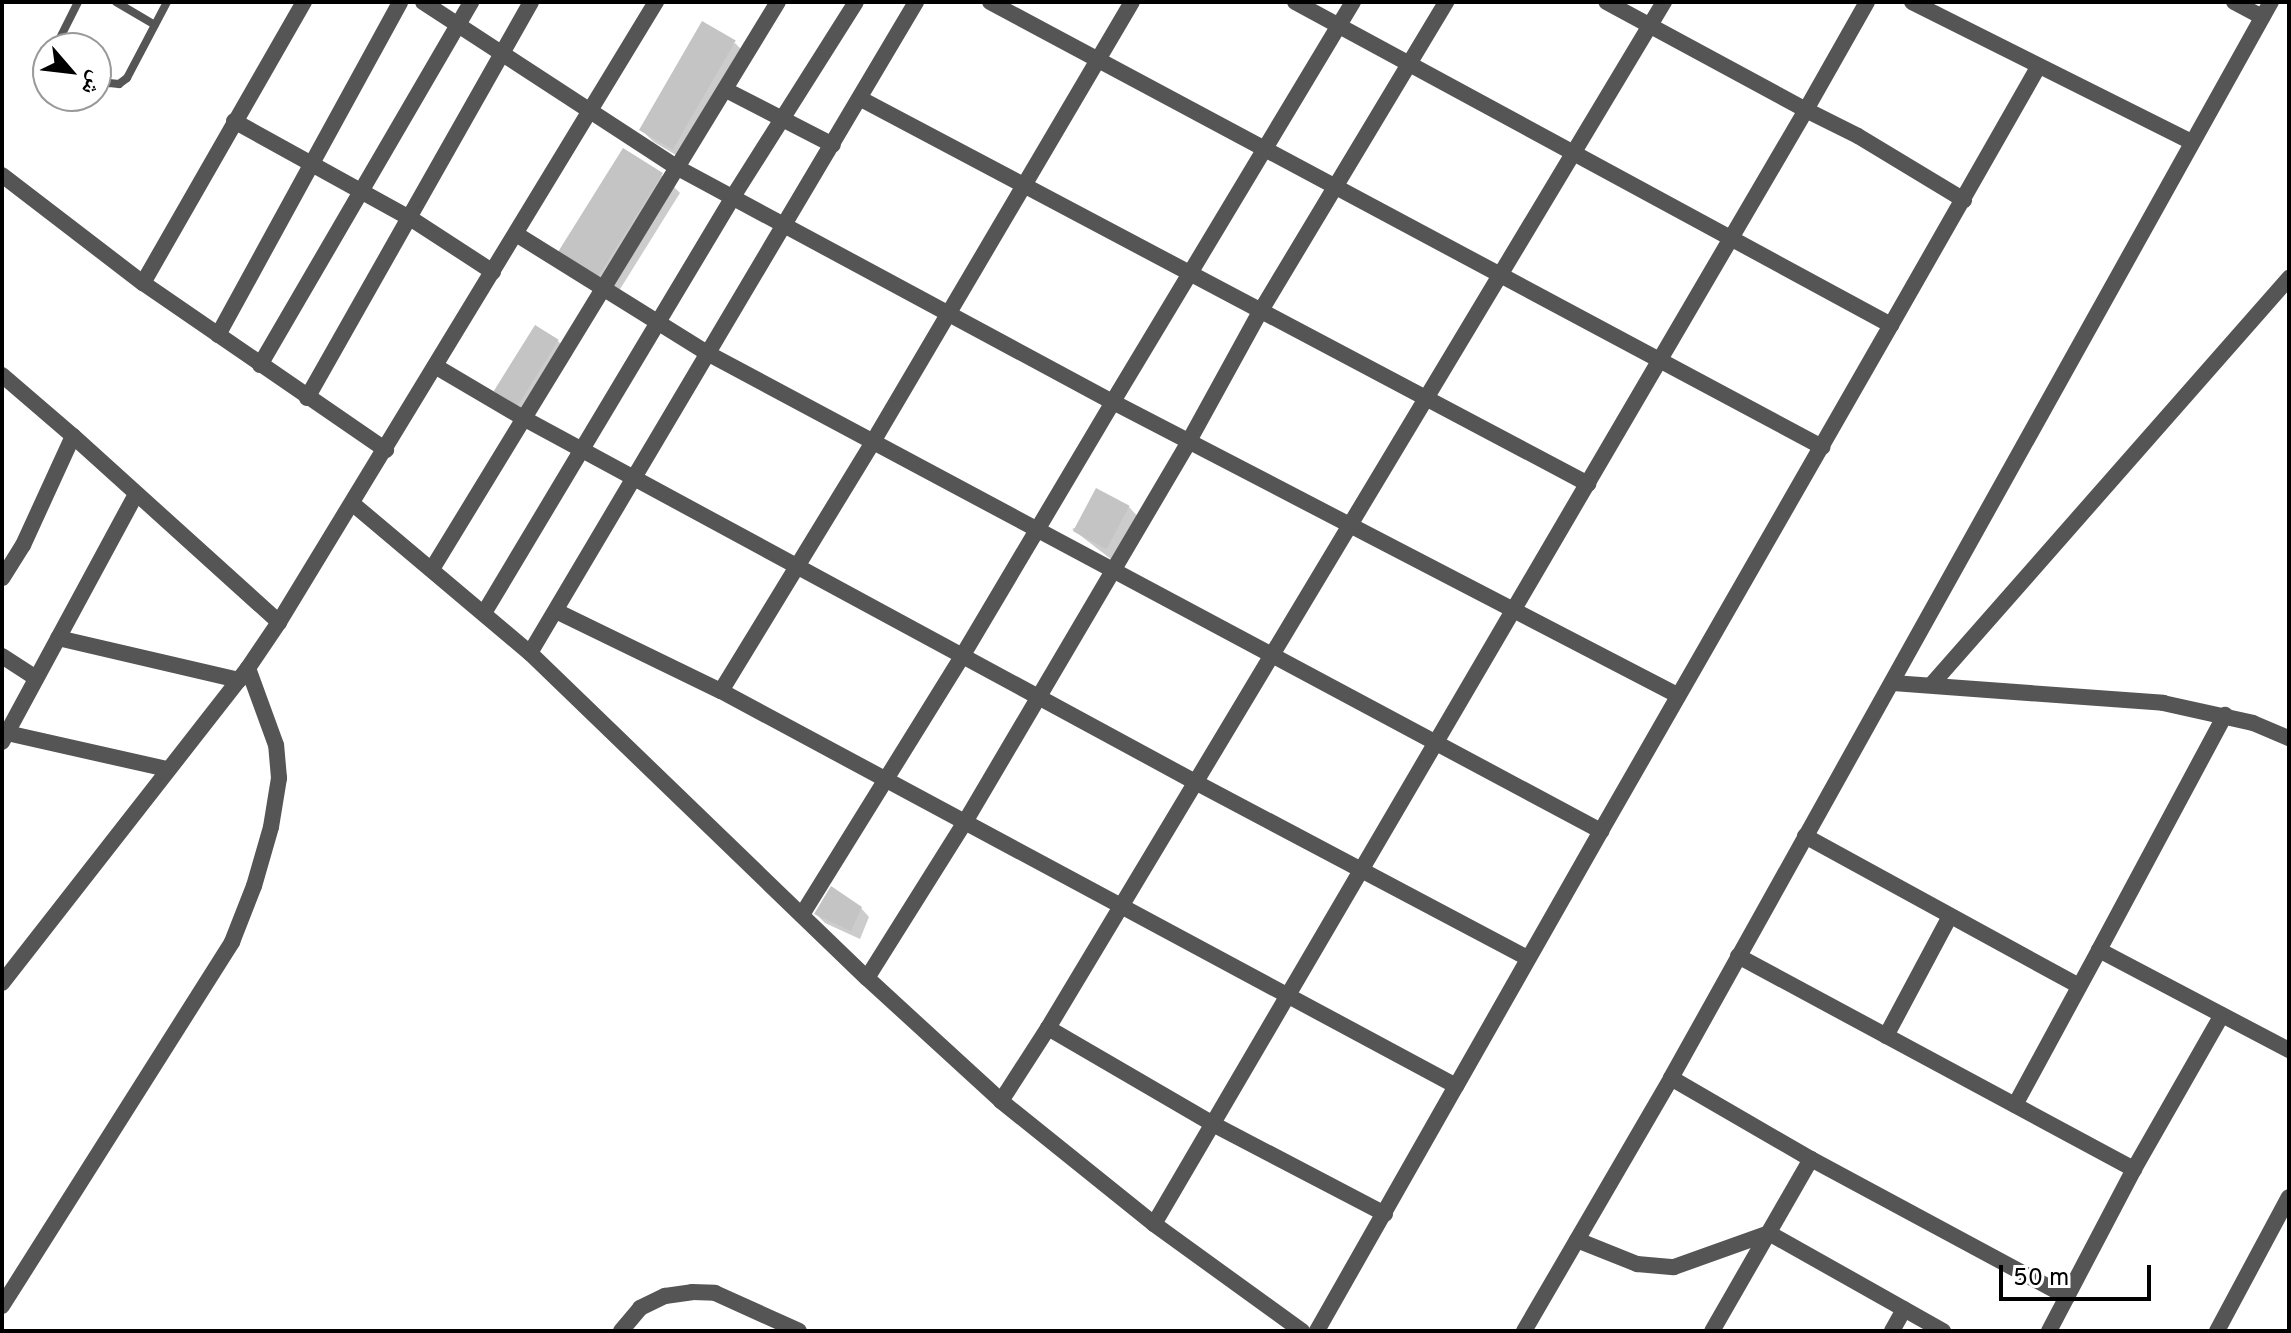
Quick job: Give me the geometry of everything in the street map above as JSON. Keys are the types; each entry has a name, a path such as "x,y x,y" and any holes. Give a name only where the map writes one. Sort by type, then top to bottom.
{"street":[{"path":"143,283 304,2"},
{"path":"218,335 315,163 400,2"},
{"path":"423,2 678,168 734,195 947,315 1677,695"},
{"path":"260,365 364,191 471,2"},
{"path":"307,398 531,2"},
{"path":"2,983 244,674 279,622 656,2"},
{"path":"432,569 778,2"},
{"path":"484,613 734,195 856,2"},
{"path":"530,653 916,2"},
{"path":"990,2 1822,447"},
{"path":"721,691 1026,186 1132,2"},
{"path":"1295,2 1891,325"},
{"path":"802,915 963,655 1353,2"},
{"path":"867,978 965,822 1189,441 1260,312 1446,2"},
{"path":"1606,2 1964,200"},
{"path":"1001,1101 1276,654 1664,2"},
{"path":"1154,1224 1364,870 1867,2"},
{"path":"1912,2 2192,142"},
{"path":"2234,2 2262,17"},
{"path":"1524,1331 1671,1078 2271,2"},
{"path":"1317,1331 1677,695 2039,66"},
{"path":"726,90 833,145"},
{"path":"861,99 1588,484"},
{"path":"234,121 364,191 493,272"},
{"path":"2,175 143,283 386,450"},
{"path":"516,234 709,354 1276,654 1601,831"},
{"path":"1932,684 2289,278"},
{"path":"435,366 635,479 1528,958"},
{"path":"2,375 279,622"},
{"path":"2,578 23,545 73,436"},
{"path":"136,494 4,737 167,769"},
{"path":"353,504 530,653 867,978 1001,1101 1154,1224 1302,1331"},
{"path":"556,611 721,691 886,778 1288,998 1456,1086"},
{"path":"58,638 244,674"},
{"path":"2,656 36,678"},
{"path":"2,1306 232,942 243,914 271,827 279,778 276,745 244,674"},
{"path":"1893,683 2163,703 2225,715 2289,738"},
{"path":"2015,1105 2225,715"},
{"path":"1805,836 2079,986"},
{"path":"1886,1036 1950,916"},
{"path":"2099,950 2289,1050"},
{"path":"1738,956 2134,1169"},
{"path":"2049,1331 2134,1169 2222,1015"},
{"path":"1048,1028 1213,1124 1385,1214"},
{"path":"1671,1078 1811,1159 2067,1297"},
{"path":"1712,1331 1811,1159"},
{"path":"2217,1331 2289,1197"},
{"path":"1577,1240 1637,1264 1664,1268 1697,1261 1769,1233"},
{"path":"1769,1233 1943,1331"},
{"path":"621,1331 640,1308 665,1296 692,1292 715,1293 799,1331"},
{"path":"1892,1331 1904,1309"}],"lane":[{"path":"63,32 78,2"},
{"path":"116,2 155,25"},
{"path":"112,82 119,84 127,78 167,2"}],"building":[{"path":"702,21 736,40 673,150 639,130"},
{"path":"623,148 663,173 598,277 558,252"},
{"path":"535,325 559,340 517,406 494,391"},
{"path":"1096,488 1130,506 1107,549 1073,531"},
{"path":"831,886 862,907 851,931 814,914"}]}
